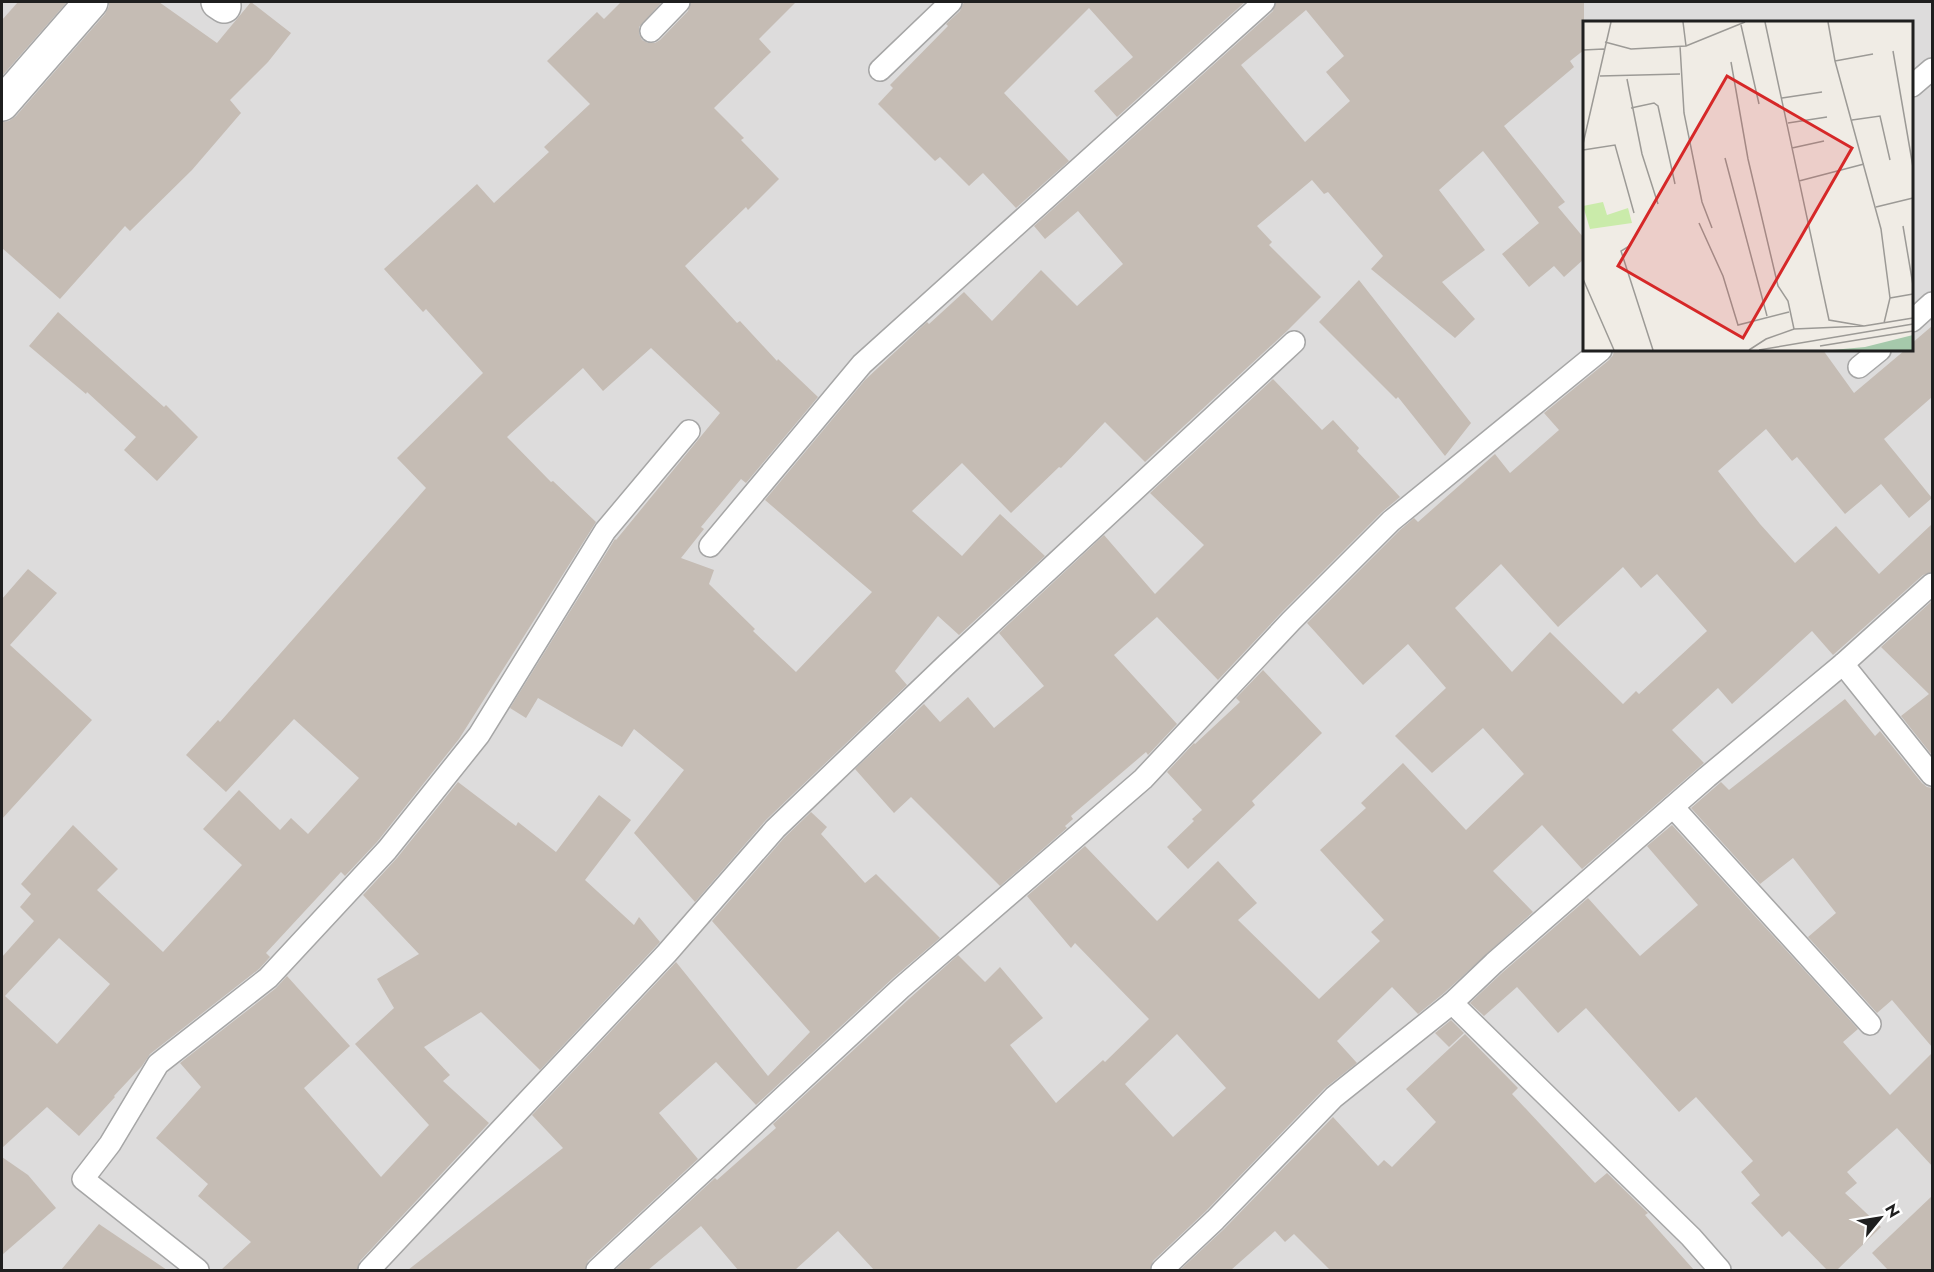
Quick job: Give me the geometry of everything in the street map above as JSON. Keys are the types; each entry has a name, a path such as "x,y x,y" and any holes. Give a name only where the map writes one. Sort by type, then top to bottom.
{"street":[{"path":"2,104 91,2"}],"lane":[{"path":"651,31 679,2"},
{"path":"880,70 951,2"},
{"path":"710,546 862,364 1264,2"},
{"path":"1913,84 1932,69"},
{"path":"1913,319 1932,303"},
{"path":"369,1270 667,953 775,829 947,664 1294,342"},
{"path":"597,1270 901,988 1143,779 1291,621 1391,521 1600,351"},
{"path":"1859,368 1879,351"},
{"path":"198,1270 83,1179 110,1144 158,1064 268,978 387,850 479,735 605,531 688,431"},
{"path":"1162,1270 1215,1220 1334,1097 1452,1003 1494,963 1673,807 1843,664 1932,585"},
{"path":"1843,664 1932,775"},
{"path":"1673,807 1870,1024"},
{"path":"1452,1003 1690,1237 1720,1270"}],"shaded area":[{"path":"2,2 1932,2 1932,1270 2,1270"}],"building":[{"path":"18,2 67,2 2,76 2,20"},
{"path":"109,2 159,2 217,43 251,2 291,33 268,62 230,100 241,113 192,170 130,231 125,226 60,299 2,248 2,122 9,121 16,116 105,14"},
{"path":"621,2 662,2 639,27 642,40 655,43 688,11 691,2 796,2 759,39 771,52 714,108 744,138 741,140 779,179 748,210 746,207 685,266 737,323 740,321 777,361 778,359 818,397 746,483 741,479 701,527 704,529 681,558 714,570 709,584 796,672 872,592 765,500 865,380 927,322 929,324 964,292 992,321 1041,270 1077,306 1123,264 1078,211 1045,239 1034,226 1273,11 1276,2 1584,2 1583,51 1570,61 1574,67 1504,126 1565,202 1558,207 1583,237 1583,260 1564,277 1554,266 1529,287 1502,254 1539,223 1483,151 1439,190 1485,250 1442,282 1475,319 1455,338 1371,269 1383,256 1328,192 1324,194 1312,180 1257,226 1272,242 1269,245 1321,297 1145,462 1105,422 1061,468 1059,467 1011,513 962,463 912,511 962,556 1000,514 1045,556 959,635 938,616 895,671 907,685 766,820 695,902 634,833 684,770 634,729 622,747 538,698 526,718 510,708 615,539 720,413 651,348 603,391 583,368 507,437 551,482 553,481 596,522 459,739 377,842 345,876 341,872 266,953 270,957 259,969 150,1054 142,1066 79,1136 47,1107 2,1148 2,957 34,921 20,907 31,894 21,884 73,825 118,869 97,890 163,952 242,865 203,829 239,790 280,830 291,818 308,834 359,778 294,719 226,792 186,755 218,720 220,722 426,488 397,458 483,373 426,309 423,312 384,269 477,184 494,203 549,152 544,147 590,104 547,61 597,12 604,19","holes":["1306,10 1344,56 1326,72 1350,101 1305,142 1241,65","59,938 110,984 57,1044 5,996"]},
{"path":"964,2 1245,2 1117,117 1094,91 1133,57 1089,8 1004,93 1069,161 1016,208 983,173 969,186 940,157 935,161 878,104 893,88 890,85 948,26 946,24 960,11"},
{"path":"1359,280 1471,423 1445,456 1398,397 1396,399 1319,322"},
{"path":"58,312 164,407 166,405 198,437 157,481 124,450 136,437 87,392 86,394 29,346"},
{"path":"1932,326 1932,397 1884,439 1932,498 1909,518 1881,484 1845,514 1797,457 1792,461 1766,429 1718,471 1760,524 1795,563 1836,526 1879,574 1932,524 1932,572 1923,575 1833,655 1812,631 1732,704 1718,688 1672,730 1704,763 1582,869 1542,825 1493,871 1533,912 1418,1014 1392,987 1337,1041 1357,1063 1325,1088 1206,1211 1153,1261 1150,1270 874,1270 838,1231 795,1270 738,1270 701,1226 648,1270 615,1270 715,1178 717,1180 776,1128 773,1124 958,955 985,982 1000,967 1043,1018 1010,1045 1056,1103 1103,1060 1105,1062 1149,1019 1075,943 1071,948 1027,896 1085,846 1157,921 1218,861 1257,903 1238,920 1319,999 1380,941 1371,932 1384,920 1320,850 1366,808 1361,803 1403,763 1466,830 1524,774 1483,728 1432,773 1395,736 1446,688 1408,644 1363,685 1307,623 1400,530 1414,518 1418,522 1495,454 1510,473 1559,430 1544,413 1609,360 1614,351 1824,351 1854,393 1904,351 1913,351 1913,342","holes":["1501,564 1558,627 1623,567 1641,588 1657,574 1707,631 1639,694 1636,691 1623,704 1550,632 1512,672 1455,608","1177,1034 1226,1088 1173,1137 1125,1084"]},
{"path":"1273,379 1322,430 1333,420 1359,448 1357,451 1400,497 1382,512 1282,612 1218,680 1157,617 1114,655 1177,724 1148,755 1146,752 1071,816 1073,819 1065,826 1067,828 1000,886 911,797 894,813 855,769 924,704 940,722 968,697 994,728 1044,686 999,633 1104,535 1155,594 1204,545 1150,493"},
{"path":"28,569 57,593 10,645 92,720 2,819 2,599"},
{"path":"1932,601 1932,755 1901,716 1929,694 1881,647"},
{"path":"1263,670 1322,733 1252,801 1255,805 1188,869 1167,847 1202,810 1167,772 1194,743 1240,702 1236,698"},
{"path":"1845,699 1875,736 1880,731 1922,783 1932,788 1932,1047 1892,1000 1877,1013 1808,937 1836,913 1793,858 1760,884 1691,808 1721,782 1729,790"},
{"path":"458,782 516,826 518,822 556,852 599,795 631,820 585,880 634,925 639,917 660,942 540,1070 481,1012 424,1047 450,1075 443,1081 489,1123 360,1261 357,1270 221,1270 251,1242 198,1196 208,1184 156,1138 201,1087 180,1063 276,988 287,976 350,1046 304,1088 381,1177 429,1125 355,1044 394,1008 377,979 419,954 363,895 397,858"},
{"path":"811,812 827,827 821,834 865,883 876,874 940,938 893,978 756,1105 716,1062 659,1113 698,1159 588,1261 585,1270 408,1270 563,1148 532,1115 676,962 768,1076 810,1032 712,921 784,838"},
{"path":"1672,825 1858,1029 1843,1042 1890,1095 1932,1053 1932,1166 1897,1128 1847,1172 1857,1183 1845,1193 1881,1227 1837,1270 1827,1270 1789,1231 1782,1237 1751,1203 1760,1195 1741,1172 1753,1161 1696,1097 1679,1112 1586,1008 1558,1033 1517,987 1484,1016 1470,1003 1588,898 1640,956 1698,905 1647,846"},
{"path":"1451,1020 1464,1033 1449,1047 1435,1033"},
{"path":"1465,1034 1518,1088 1512,1094 1595,1183 1607,1173 1648,1213 1645,1215 1694,1270 1330,1270 1294,1234 1285,1242 1275,1231 1231,1270 1180,1270 1224,1229 1333,1117 1378,1166 1384,1160 1392,1167 1436,1122 1406,1089"},
{"path":"2,1157 28,1175 56,1208 2,1255"},
{"path":"1932,1196 1932,1270 1888,1270 1872,1253"},
{"path":"99,1224 167,1270 61,1270"}]}
